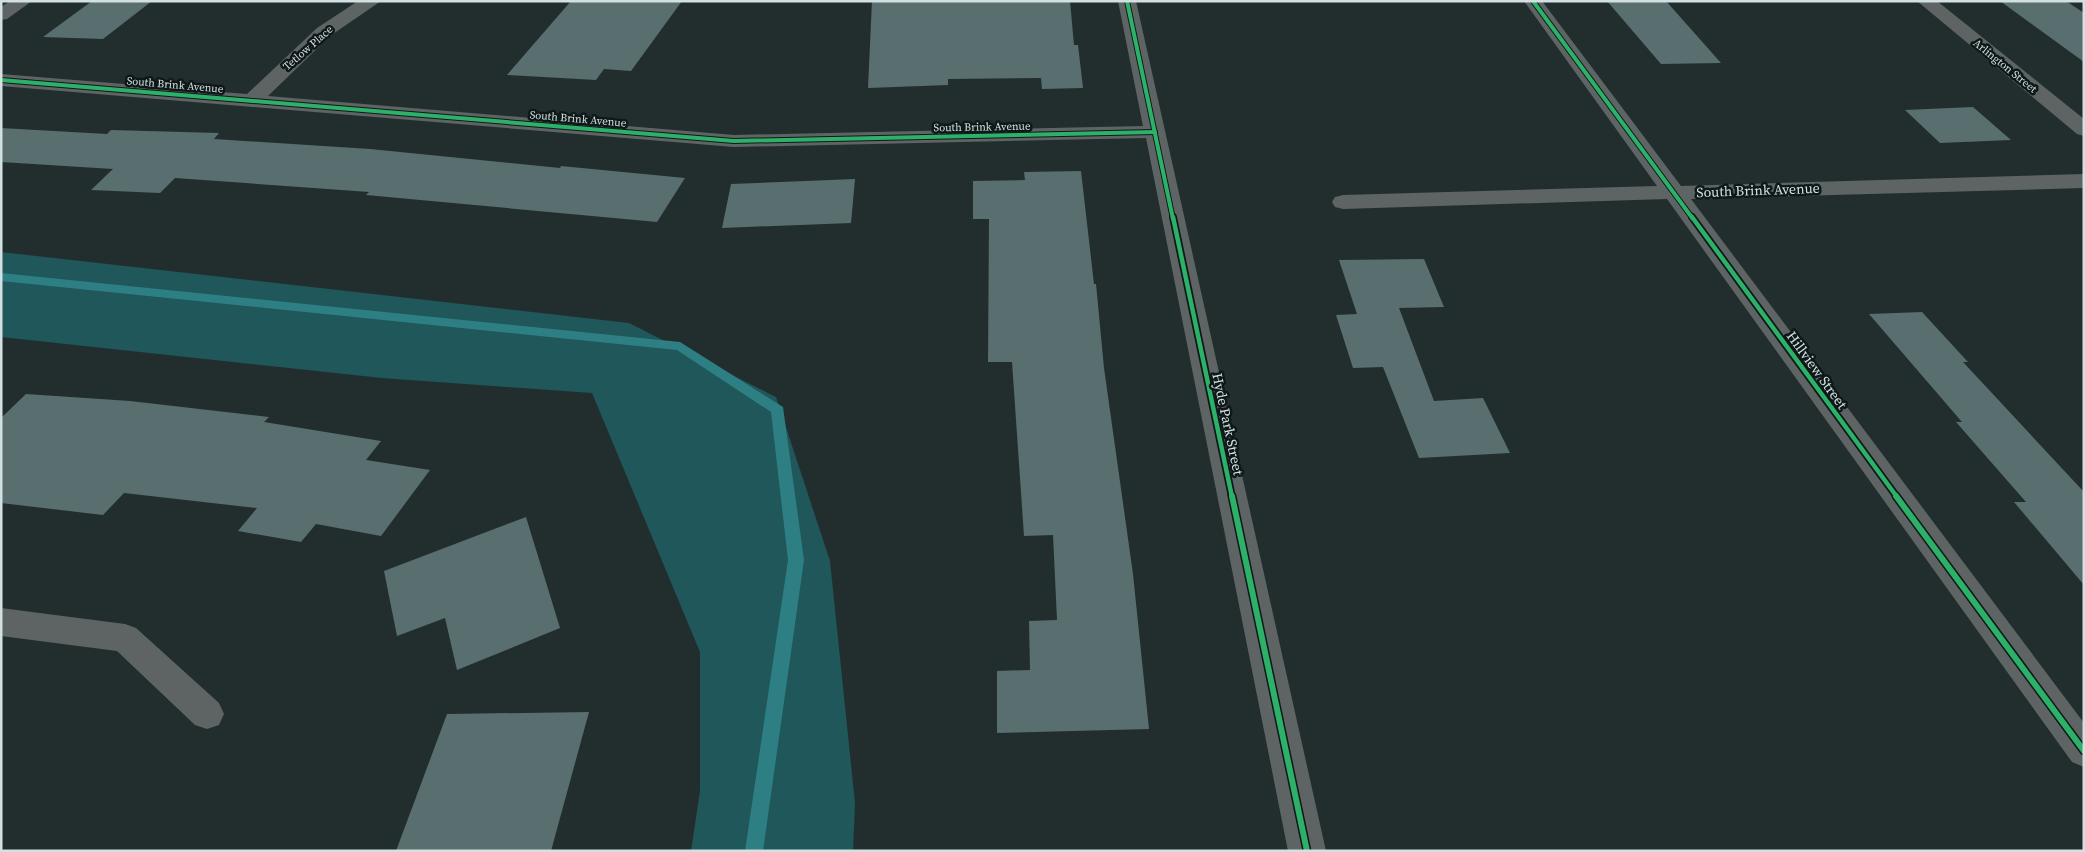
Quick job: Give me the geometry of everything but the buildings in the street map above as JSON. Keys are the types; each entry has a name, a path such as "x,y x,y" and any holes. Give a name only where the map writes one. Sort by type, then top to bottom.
{"street":[{"path":"1,15 23,1"},
{"name":"Tetlow Place","path":"251,102 285,67 343,17 372,1"},
{"name":"Hyde Park Street","path":"1127,1 1307,851"},
{"name":"Hillview Street","path":"1533,1 2084,751"},
{"name":"Arlington Street","path":"1926,1 2084,130"},
{"name":"South Brink Avenue","path":"1,80 734,141 1155,132"},
{"name":"South Brink Avenue","path":"1343,202 2084,181"},
{"path":"1,622 125,638 206,714"}],"shaded area":[{"path":"1,252 629,323 776,397 830,561 855,803 853,851 691,851 700,791 700,652 592,393 382,378 1,337"}],"waterway":[{"path":"1,277 680,346 778,410 796,560 754,851"}],"cycle path":[{"path":"1127,1 1307,851"},
{"path":"1533,1 2084,751"},
{"path":"1,80 734,141 1155,132"}]}
